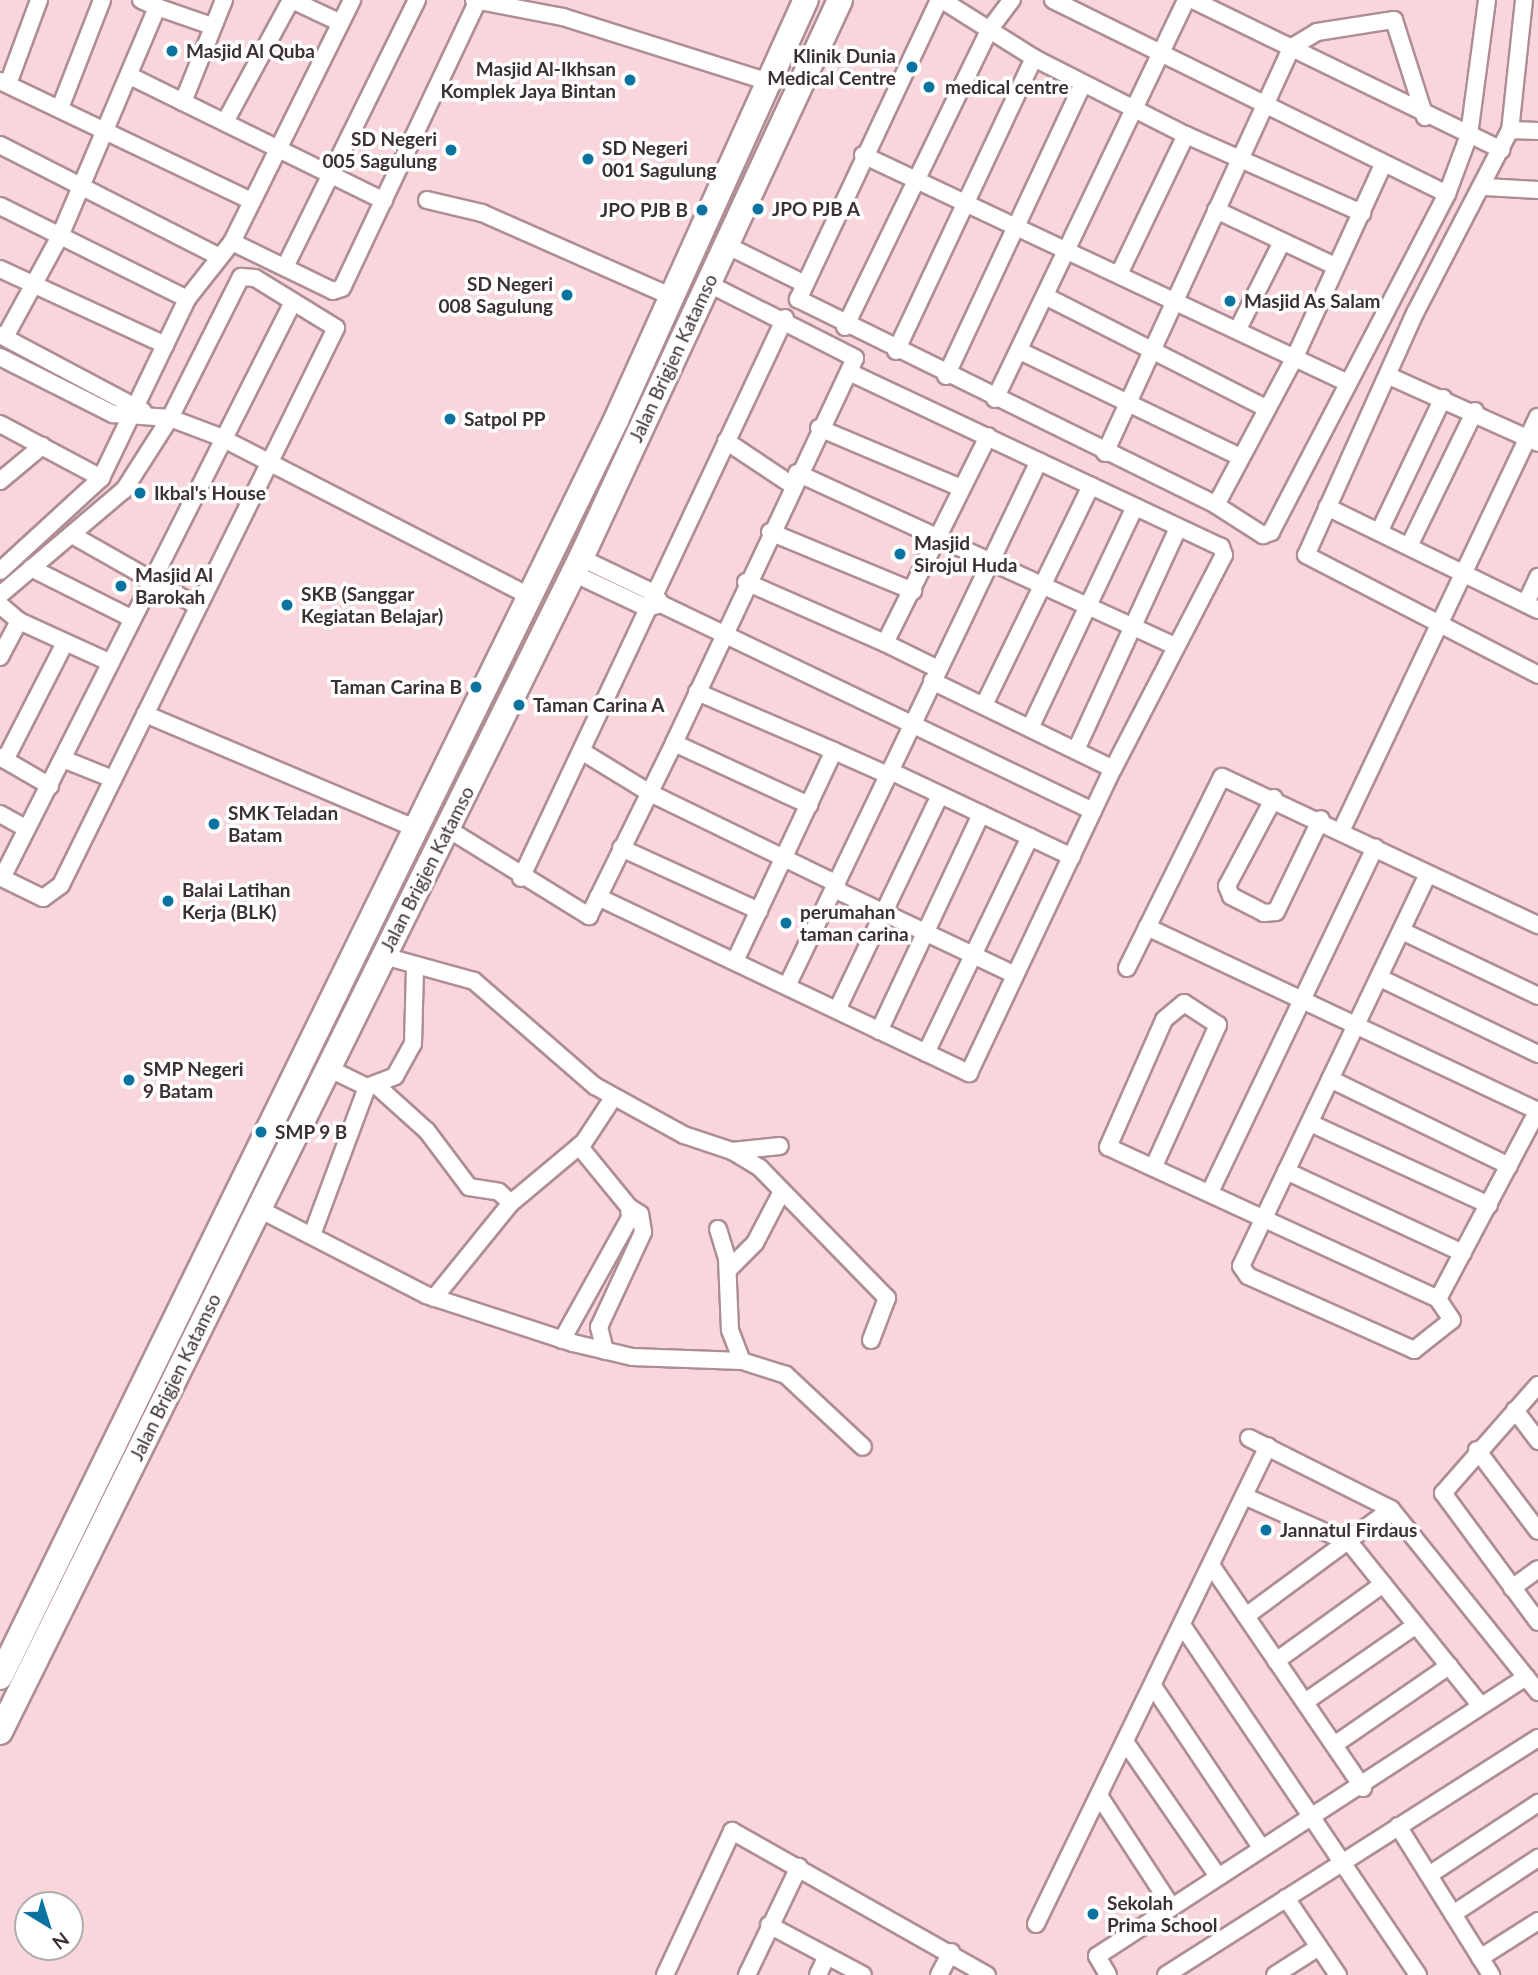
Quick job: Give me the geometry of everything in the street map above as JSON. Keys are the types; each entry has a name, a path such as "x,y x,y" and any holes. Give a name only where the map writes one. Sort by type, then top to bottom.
{"highway":[{"name":"Jalan Brigjen Katamso","path":"0,1677 528,595 806,0"},
{"name":"Jalan Brigjen Katamso","path":"0,1732 577,566 840,0"}],"street":[{"path":"39,0 4,82 251,201"},
{"path":"60,108 102,0"},
{"path":"141,0 212,26"},
{"path":"183,102 224,0"},
{"path":"225,122 291,0 341,23"},
{"path":"0,571 101,478 187,299 216,255 232,242 352,0"},
{"path":"286,265 327,176 418,0"},
{"path":"232,242 338,291 384,201 477,0 563,18 769,82"},
{"path":"1362,213 1244,157 1186,135 1083,84 1034,58 940,0 796,293 802,303 845,327 1216,505 1263,535 1271,532 1447,194 1469,135 1487,0"},
{"path":"845,327 989,30 1012,0"},
{"path":"1053,0 1158,56 1447,194"},
{"path":"995,399 1021,352 1067,250 1137,110 1158,56 1186,0"},
{"path":"1193,0 1221,7 1425,117 1502,150"},
{"path":"1524,0 1510,130 1485,187 1439,263 1327,507 1308,560 1538,675"},
{"path":"157,7 107,133 60,236 2,336 134,409 170,418 220,437 528,595"},
{"path":"1105,453 1149,349 1244,157 1292,47 1317,32 1394,20 1425,117"},
{"path":"896,351 1034,58"},
{"path":"130,76 327,176 384,201"},
{"path":"946,376 1083,84"},
{"path":"1510,130 1538,131"},
{"path":"1120,272 1186,135"},
{"path":"0,145 82,183 216,255"},
{"path":"863,155 965,205 1120,272 1348,383"},
{"path":"1216,505 1264,407 1295,357 1383,165"},
{"path":"1485,187 1538,190"},
{"path":"427,200 482,213 670,296"},
{"path":"0,206 187,299"},
{"path":"1216,210 1281,244 1335,266"},
{"path":"1238,329 1281,244"},
{"path":"726,246 801,282"},
{"path":"0,269 165,345"},
{"path":"0,595 74,536 124,490 170,418 236,281 255,278 293,302 337,331 197,606 61,885 43,898 1,878 50,786 220,437 293,302"},
{"path":"448,829 522,878 587,916 674,743 818,428 851,373 851,352 785,318 709,284"},
{"path":"1045,296 1264,407"},
{"path":"522,878 785,318"},
{"path":"1021,352 1238,456"},
{"path":"0,357 113,414 134,409"},
{"path":"598,897 962,1071 974,1069 1093,811 1174,646 1224,555 1221,547 851,373"},
{"path":"1389,376 1475,411 1533,440"},
{"path":"1381,528 1443,398"},
{"path":"1410,544 1475,411"},
{"path":"1342,829 1463,573 1533,440 1538,417"},
{"path":"0,424 101,478"},
{"path":"818,428 961,488"},
{"path":"885,643 941,537 961,488 988,436"},
{"path":"726,442 794,479 941,537 1174,646"},
{"path":"0,481 42,446"},
{"path":"787,986 988,560 1039,461"},
{"path":"984,705 1091,486"},
{"path":"1030,728 1135,507"},
{"path":"1327,507 1381,528 1532,607 1538,577"},
{"path":"1076,750 1135,629 1178,528"},
{"path":"770,532 913,591"},
{"path":"74,536 151,575 197,606"},
{"path":"577,566 1093,811"},
{"path":"31,568 131,618"},
{"path":"746,582 885,643 984,705 1114,769"},
{"path":"0,605 19,621 109,662"},
{"path":"0,657 19,621"},
{"path":"50,786 3,758 65,643"},
{"path":"697,692 940,795 1072,857"},
{"path":"145,714 415,828"},
{"path":"674,743 809,805"},
{"path":"735,961 834,751"},
{"path":"583,752 650,793 785,858 884,912 1016,975"},
{"path":"63,759 113,779"},
{"path":"1127,968 1222,777 1342,829 1428,874 1538,925"},
{"path":"837,1010 940,795"},
{"path":"1274,798 1227,886 1231,896 1265,913 1276,912 1321,820"},
{"path":"0,814 26,828"},
{"path":"879,1031 981,814"},
{"path":"926,1053 1030,837"},
{"path":"621,848 759,911"},
{"path":"1210,1192 1375,848"},
{"path":"1154,1166 1218,1025 1184,1003 1164,1020 1106,1141 1108,1147 1210,1192 1262,1220 1438,1298 1452,1320 1418,1350 1273,1287 1241,1266 1262,1220 1357,1027 1428,874"},
{"path":"1147,927 1538,1111 1438,1298"},
{"path":"1402,931 1538,996"},
{"path":"384,956 474,981 497,995 613,1098 684,1135 732,1151 781,1193 890,1302 871,1340"},
{"path":"313,1236 372,1086 395,1076 413,1044 415,965"},
{"path":"1380,978 1538,1054"},
{"path":"328,1068 372,1086 427,1130 469,1187 499,1192 511,1203"},
{"path":"1331,1079 1509,1166"},
{"path":"434,1298 511,1203 579,1146 613,1098"},
{"path":"1310,1123 1489,1205"},
{"path":"579,1146 629,1207 639,1214 643,1232 599,1327 606,1351"},
{"path":"732,1151 780,1146"},
{"path":"1286,1171 1463,1253"},
{"path":"728,1270 755,1244 781,1193"},
{"path":"562,1340 630,1218 629,1207"},
{"path":"259,1209 434,1298 562,1340 606,1351 743,1361 796,1380 863,1447"},
{"path":"718,1228 728,1270 730,1330 743,1361"},
{"path":"1538,1385 1477,1450 1443,1493 1538,1622"},
{"path":"1515,1410 1538,1441"},
{"path":"1249,1438 1391,1509 1538,1692"},
{"path":"1036,1924 1100,1797 1268,1446"},
{"path":"1477,1450 1538,1531"},
{"path":"1244,1496 1350,1544 1481,1706"},
{"path":"1246,1616 1350,1544 1391,1509"},
{"path":"1211,1565 1363,1788"},
{"path":"1512,1588 1538,1569"},
{"path":"1276,1661 1383,1584"},
{"path":"1182,1625 1314,1814 1341,1861 1418,1975"},
{"path":"1305,1702 1416,1625"},
{"path":"1334,1745 1449,1666"},
{"path":"1108,1975 1097,1956 1261,1846 1363,1788 1526,1677"},
{"path":"1153,1686 1261,1846"},
{"path":"1166,1975 1341,1861 1538,1738"},
{"path":"1126,1742 1217,1875"},
{"path":"1100,1797 1171,1906"},
{"path":"1429,1875 1538,1803"},
{"path":"1398,1826 1491,1975"},
{"path":"665,1975 729,1833 799,1867 951,1952 986,1975"},
{"path":"1453,1914 1538,1858"},
{"path":"747,1975 799,1867"},
{"path":"1286,1898 1338,1975"},
{"path":"1480,1958 1538,1922"},
{"path":"769,1925 863,1975"},
{"path":"1275,1975 1319,1947"},
{"path":"939,1975 951,1952"},
{"path":"818,1975 827,1956"}],"place":[{"name":"Masjid Al Quba","path":"172,51"},
{"name":"Klinik Dunia Medical Centre","path":"912,67"},
{"name":"Masjid Al-Ikhsan Komplek Jaya Bintan","path":"630,80"},
{"name":"medical centre","path":"929,87"},
{"name":"SD Negeri 005 Sagulung","path":"451,150"},
{"name":"SD Negeri 001 Sagulung","path":"588,159"},
{"name":"JPO PJB A","path":"758,209"},
{"name":"JPO PJB B","path":"702,210"},
{"name":"SD Negeri 008 Sagulung","path":"567,295"},
{"name":"Masjid As Salam","path":"1230,301"},
{"name":"Satpol PP","path":"450,419"},
{"name":"Ikbal's House","path":"140,493"},
{"name":"Masjid Sirojul Huda","path":"900,554"},
{"name":"Masjid Al Barokah","path":"121,586"},
{"name":"SKB (Sanggar Kegiatan Belajar)","path":"287,605"},
{"name":"Taman Carina B","path":"476,687"},
{"name":"Taman Carina A","path":"519,705"},
{"name":"SMK Teladan Batam","path":"214,824"},
{"name":"Balai Latihan Kerja (BLK)","path":"168,901"},
{"name":"perumahan taman carina","path":"786,923"},
{"name":"SMP Negeri 9 Batam","path":"129,1080"},
{"name":"SMP 9 B","path":"261,1132"},
{"name":"Jannatul Firdaus","path":"1266,1530"},
{"name":"Sekolah Prima School","path":"1093,1914"}]}
